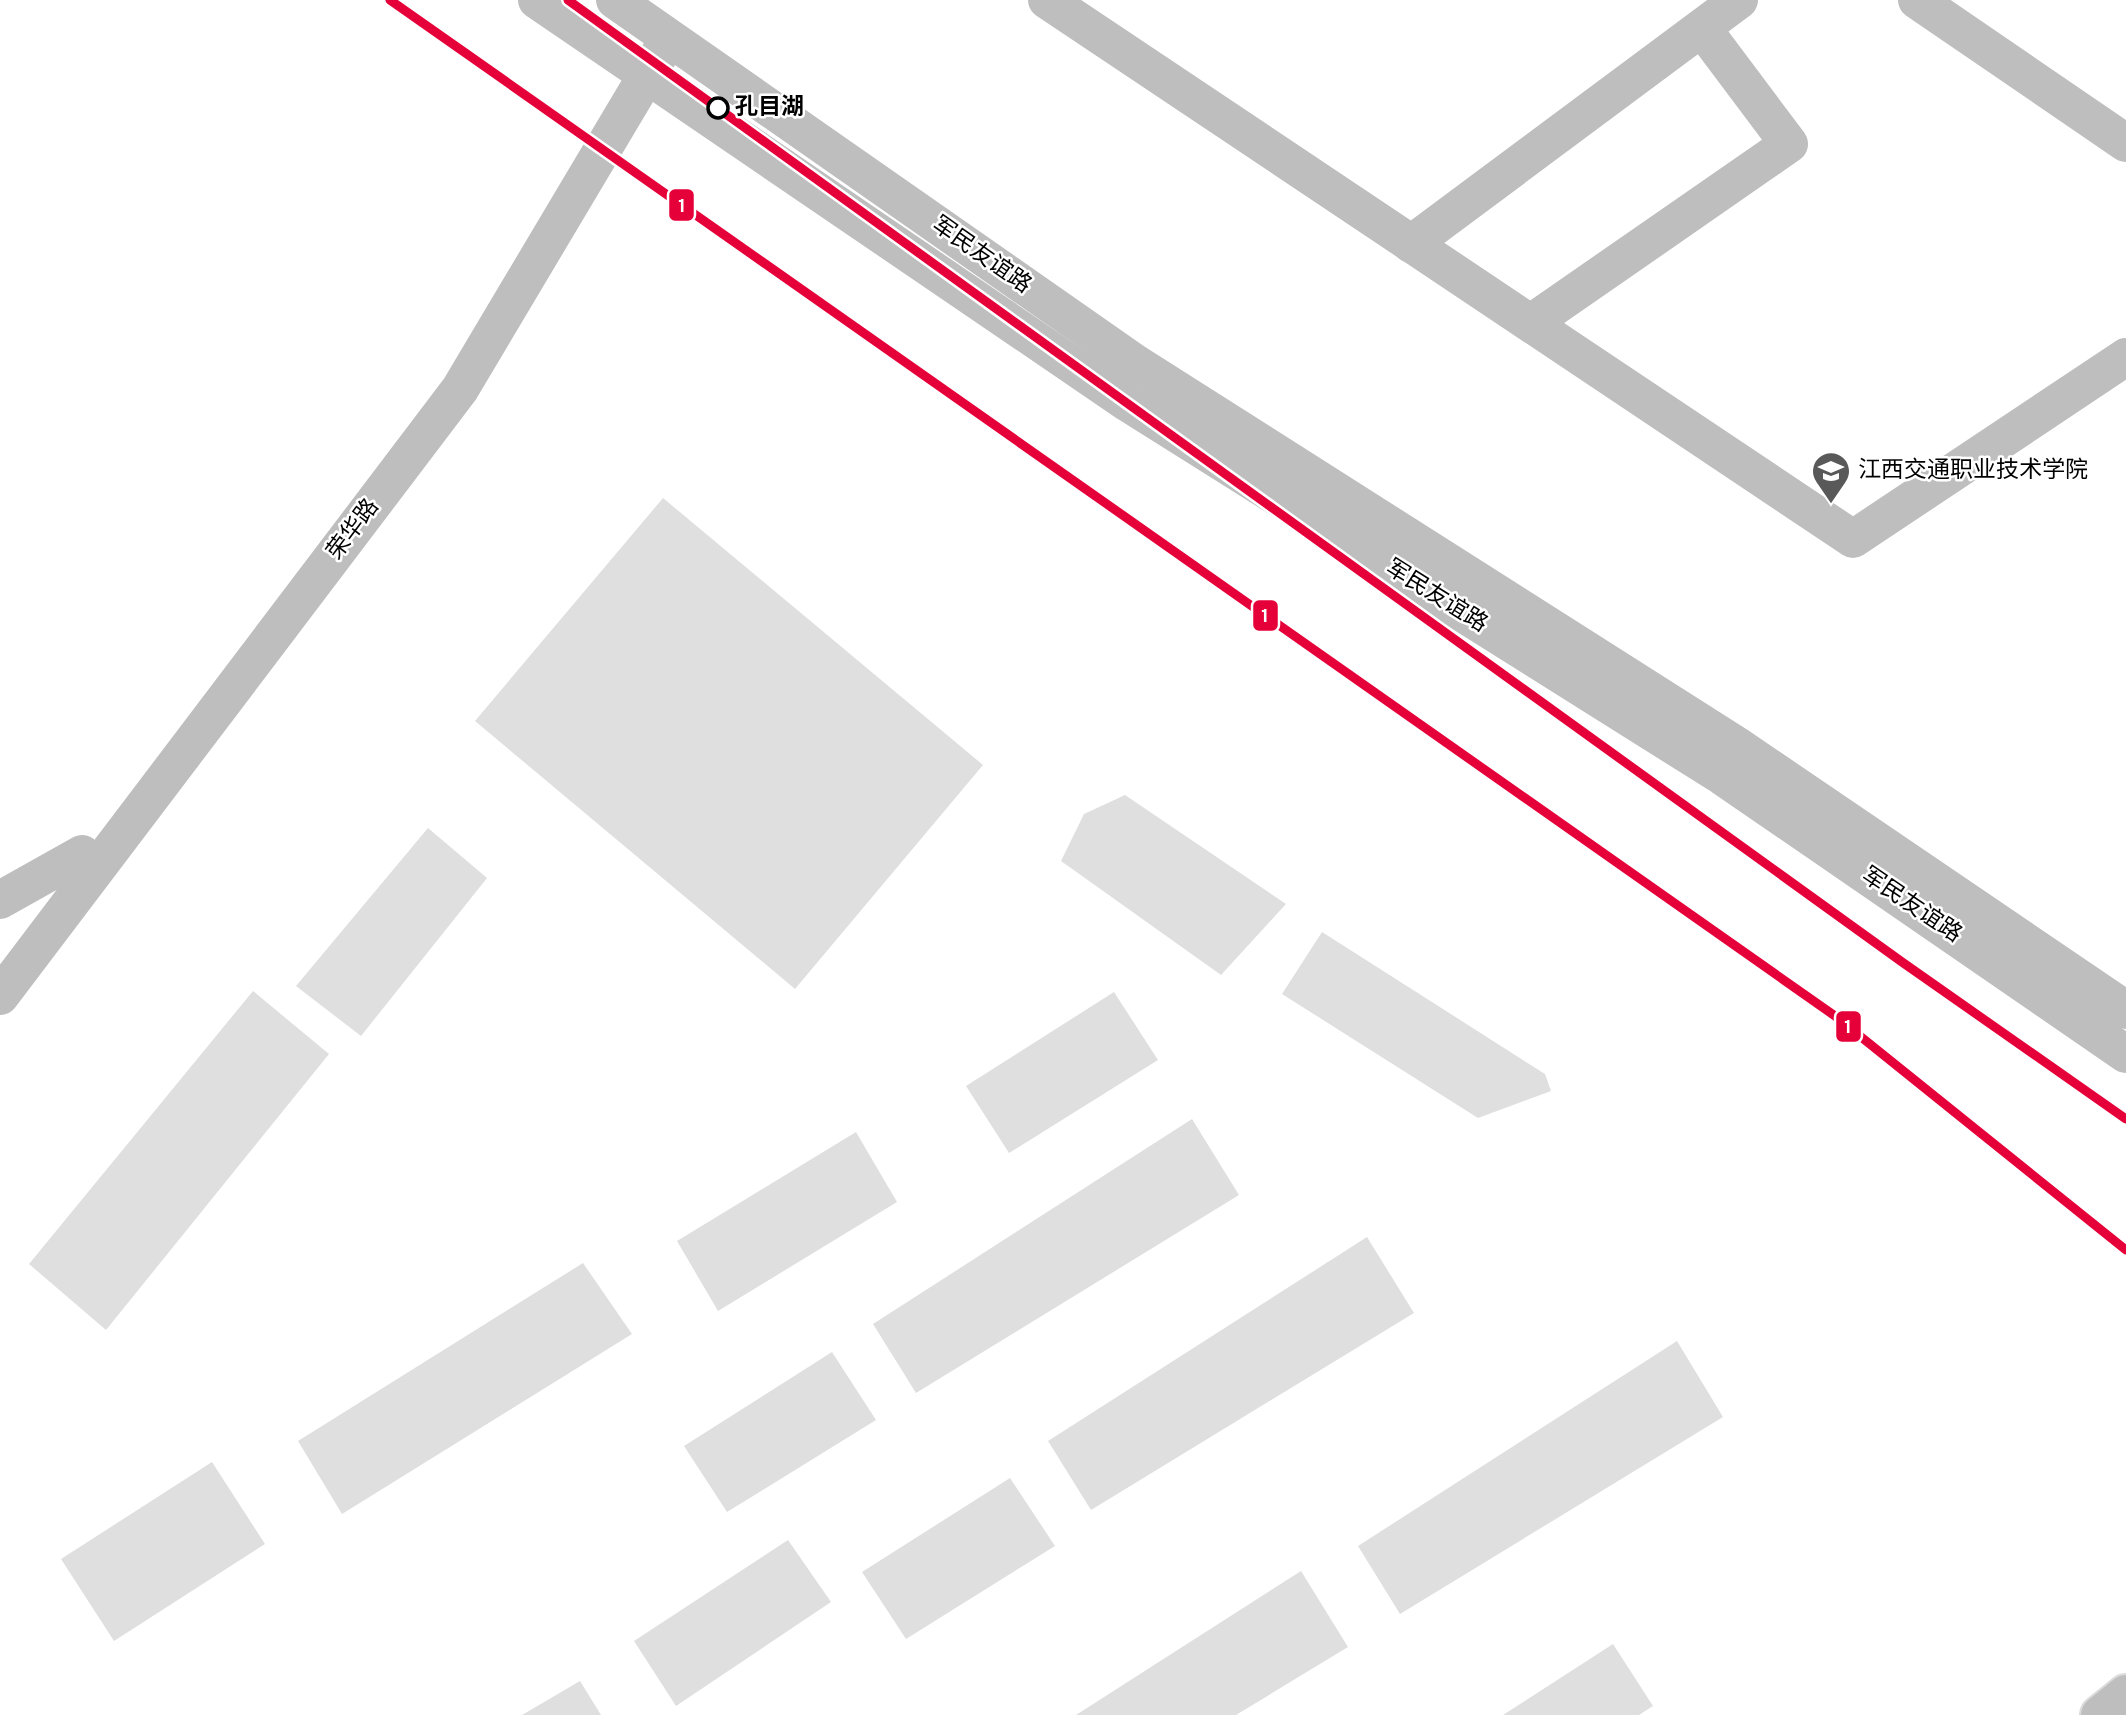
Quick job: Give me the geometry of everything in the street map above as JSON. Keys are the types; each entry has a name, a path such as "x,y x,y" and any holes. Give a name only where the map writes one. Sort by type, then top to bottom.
{"main road":[{"name":"军民友谊路","path":"537,0 1128,403 1722,776 2126,1054"},
{"name":"军民友谊路","path":"615,0 1135,363 1736,745 2126,1010"},
{"path":"1047,0 1853,539 2126,356"},
{"path":"1411,244 1739,0"},
{"path":"1917,0 2126,143"},
{"path":"1531,323 1788,144 1702,28"},
{"name":"荣华路","path":"0,964 439,379 658,30"},
{"name":"荣华路","path":"0,996 460,389 635,67"},
{"path":"0,900 82,854"},
{"path":"2090,1715 2126,1678"},
{"path":"2100,1715 2126,1693"}],"building":[{"path":"663,498 983,765 795,989 475,721"},
{"path":"1125,795 1286,904 1221,975 1061,861 1084,814"},
{"path":"428,828 487,878 361,1036 296,986"},
{"path":"1322,932 1545,1074 1551,1091 1478,1118 1282,994"},
{"path":"253,991 329,1054 106,1330 29,1264"},
{"path":"1114,992 1158,1060 1009,1153 966,1086"},
{"path":"1192,1119 1239,1195 916,1393 873,1324"},
{"path":"856,1132 897,1202 718,1311 677,1241"},
{"path":"1367,1237 1414,1313 1091,1510 1048,1441"},
{"path":"583,1263 632,1334 342,1514 298,1441"},
{"path":"1677,1341 1723,1417 1400,1614 1358,1546"},
{"path":"832,1352 876,1420 727,1512 684,1446"},
{"path":"212,1462 265,1544 114,1641 61,1559"},
{"path":"1010,1478 1055,1546 906,1639 862,1572"},
{"path":"788,1540 831,1602 676,1706 634,1641"},
{"path":"1301,1571 1348,1647 1236,1715 1076,1715"},
{"path":"1613,1644 1653,1706 1639,1715 1503,1715"},
{"path":"580,1681 601,1715 522,1715"}],"transit line":[{"name":"1","path":"390,0 1835,1016 2126,1250"},
{"name":"1","path":"568,0 1902,962 2126,1119"}],"place":[{"name":"孔目湖","path":"718,108"},
{"name":"江西交通职业技术学院","path":"1831,505"}]}
